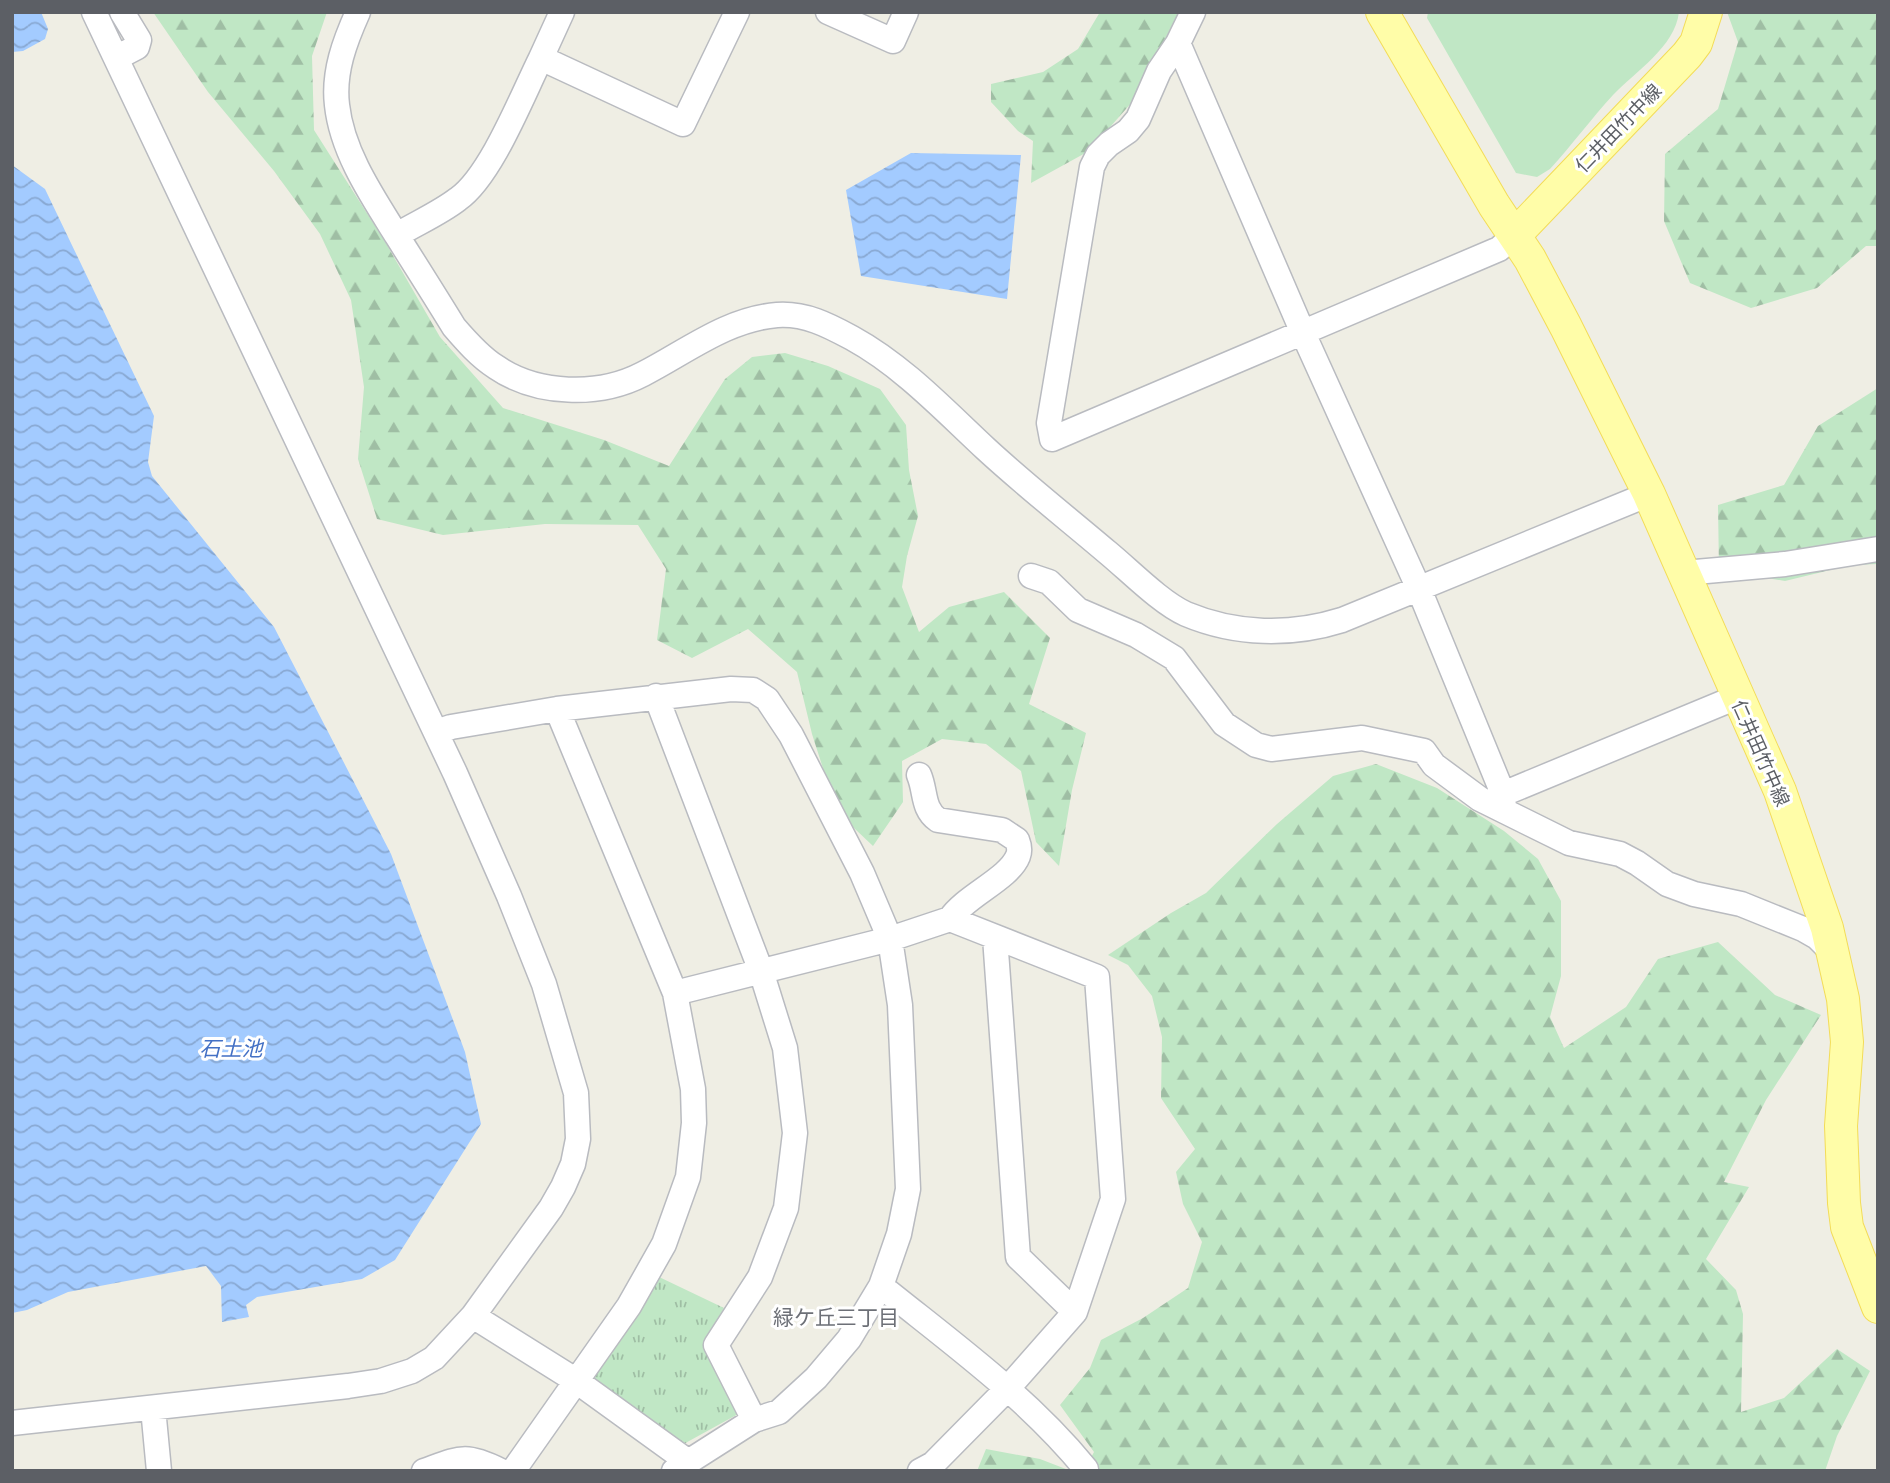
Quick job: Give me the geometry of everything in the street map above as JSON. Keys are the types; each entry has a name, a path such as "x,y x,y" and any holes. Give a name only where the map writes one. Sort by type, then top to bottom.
{"main road":[{"name":"仁井田竹中線","path":"1382,12 1494,205 1515,235 1566,327 1649,494 1780,791 1834,954 1843,999 1847,1042 1841,1126 1844,1203 1847,1227 1878,1307"},
{"name":"仁井田竹中線","path":"1515,235 1687,55 1696,43 1706,12"}],"street":[{"path":"12,1423 381,1381 412,1371 434,1358 473,1316 563,1187 573,1164 579,1121 576,1093 544,984 509,896 436,732 94,12"},
{"path":"116,58 137,47 139,40 122,12"},
{"path":"358,12 340,60 337,83 338,111 352,156 371,195 454,327 468,344 495,367 519,379 580,391 610,386 640,376 731,326 754,319 779,315 804,317 825,324 871,348 903,373 1008,468 1151,589 1184,613 1216,624 1254,631 1319,627 1419,589 1649,494"},
{"path":"397,234 460,199 478,179 496,149 562,12"},
{"path":"541,58 683,124 737,12"},
{"path":"828,12 893,41 906,12"},
{"path":"1193,12 1178,43 1158,71 1138,120 1098,155 1092,167 1049,423 1052,439 1499,249 1515,235"},
{"path":"1178,43 1303,332 1419,589 1504,802"},
{"path":"1684,573 1785,564 1878,550"},
{"path":"1031,576 1049,582 1078,610 1136,635 1174,659 1224,724 1256,744 1271,749 1362,738 1424,751 1434,765 1480,799 1504,802 1569,843 1620,854 1667,884 1694,894 1741,904 1802,929 1817,937 1834,954"},
{"path":"436,732 451,727 557,709 656,696 731,689 753,690 767,699 791,735 862,873 890,939 900,1005 908,1189 899,1234 881,1286 849,1339 816,1378 779,1412 754,1420 681,1466 575,1380 473,1316"},
{"path":"656,696 761,971 785,1048 795,1133 786,1208 760,1277 716,1345 754,1420"},
{"path":"1504,802 1737,697"},
{"path":"513,1471 629,1306 664,1244 688,1177 694,1123 693,1090 675,993 557,709"},
{"path":"675,993 890,939 950,919 958,907 998,878 1020,854 1017,840 1002,830 937,820 930,814 925,802 919,775"},
{"path":"920,1471 933,1464 1008,1388 1075,1312 1113,1199 1097,977 950,919"},
{"path":"995,937 1018,1257 1075,1312"},
{"path":"881,1286 1008,1388 1057,1433 1086,1469"},
{"path":"153,1408 159,1471"},
{"path":"424,1471 467,1457 501,1471"}],"green space":[{"path":"153,12 327,12 312,56 314,130 384,240 440,337 503,408 604,440 669,466 725,379 752,357 785,353 828,366 880,389 906,425 909,470 918,516 902,587 919,632 949,607 1004,592 1050,638 1029,704 1086,733 1072,790 1059,866 1036,842 1021,771 986,744 942,739 902,761 903,802 873,846 837,812 812,734 797,672 748,629 692,658 657,640 666,569 638,525 545,524 443,535 377,519 358,459 364,387 351,300 320,234 274,171 208,92"},
{"path":"1100,12 1179,12 1133,101 1089,151 1031,183 1033,141 1018,131 991,102 991,84 1043,72 1078,49"},
{"path":"1428,12 1679,12 1676,25 1662,48 1613,95 1550,169 1537,177 1516,173 1427,18"},
{"path":"1727,12 1878,12 1878,246 1866,246 1817,288 1751,308 1690,283 1664,221 1665,154 1718,109 1738,42"},
{"path":"1878,388 1878,564 1851,565 1785,581 1719,570 1718,505 1784,485 1818,426"},
{"path":"1376,764 1437,788 1504,831 1538,859 1561,901 1561,976 1550,1017 1564,1048 1626,1007 1658,959 1718,942 1775,995 1821,1015 1766,1100 1724,1182 1749,1187 1706,1259 1736,1290 1743,1314 1741,1412 1784,1398 1837,1349 1870,1371 1837,1436 1825,1471 1084,1471 1094,1452 1060,1405 1090,1368 1101,1340 1143,1318 1188,1288 1202,1242 1183,1204 1176,1172 1195,1149 1161,1098 1162,1037 1152,996 1128,965 1108,955 1206,893 1277,824 1333,776"},
{"path":"657,1276 724,1308 704,1346 740,1413 680,1446 584,1379"},
{"path":"986,1449 1040,1459 1071,1471 977,1471"}],"water":[{"path":"12,12 41,12 48,29 45,39 23,51 12,52"},
{"path":"911,153 1021,155 1007,299 861,276 846,190"},
{"name":"石土池","path":"12,165 45,189 154,416 148,462 152,476 274,627 391,854 465,1052 481,1124 395,1260 362,1279 257,1297 246,1305 249,1317 222,1322 221,1286 206,1266 68,1292 27,1310 12,1313"}],"district":[{"name":"緑ケ丘三丁目","path":"836,1317"}]}
